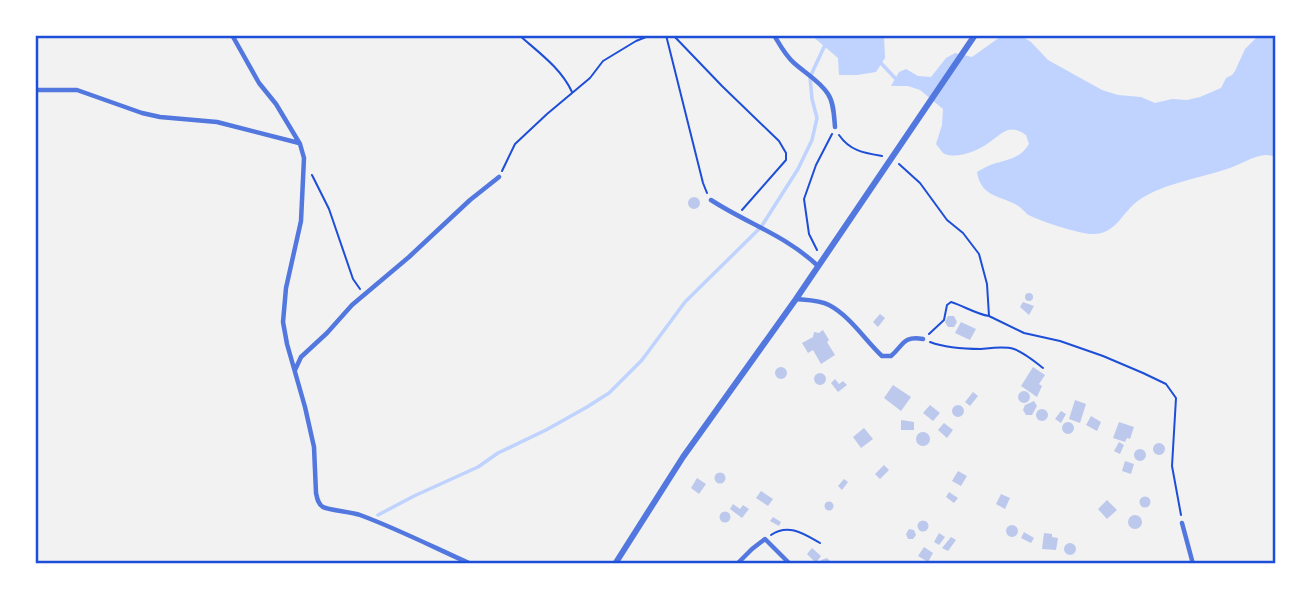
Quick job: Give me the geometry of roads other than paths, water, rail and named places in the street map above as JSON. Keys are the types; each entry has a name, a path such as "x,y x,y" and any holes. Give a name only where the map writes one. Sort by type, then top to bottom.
{"street":[{"path":"232,35 259,83 276,104 300,144 304,158 301,220 283,308 283,322 286,344 314,447 316,493 320,505 326,509 348,511 375,521 471,564"},
{"path":"774,35 784,52 823,87 829,96 835,127"},
{"path":"615,564 682,457 796,299 975,35"},
{"path":"35,90 77,90 142,113 218,122 300,144"},
{"path":"295,370 301,357 333,327 352,304 499,177"},
{"path":"711,200 786,241 818,267"},
{"path":"796,299 830,305 886,357 907,339 923,339"},
{"path":"1182,523 1192,564"},
{"path":"737,564 765,539 790,564"}],"water":[{"path":"811,35 884,35 885,58 876,72 839,75 838,58"},
{"path":"1020,35 1031,42 1048,60 1102,90 1141,97 1155,103 1172,99 1187,100 1221,88 1226,78 1235,71 1245,49 1256,38 1276,35 1276,156 1256,157 1230,168 1160,189 1139,200 1114,226 1102,233 1080,232 1032,217 1015,204 986,190 977,172 1022,152 1029,144 1026,135 1020,131 1009,130 972,152 948,155 936,144 942,125 943,109 920,90 908,86 891,86 899,72 906,69 918,76 931,77 946,58 955,53 972,57 1000,37"}],"waterway":[{"path":"378,515 478,467 498,453 587,407 609,393 642,360 685,302 761,227 798,169 812,140 817,118 810,77 825,45"},
{"path":"878,60 895,78"}]}
